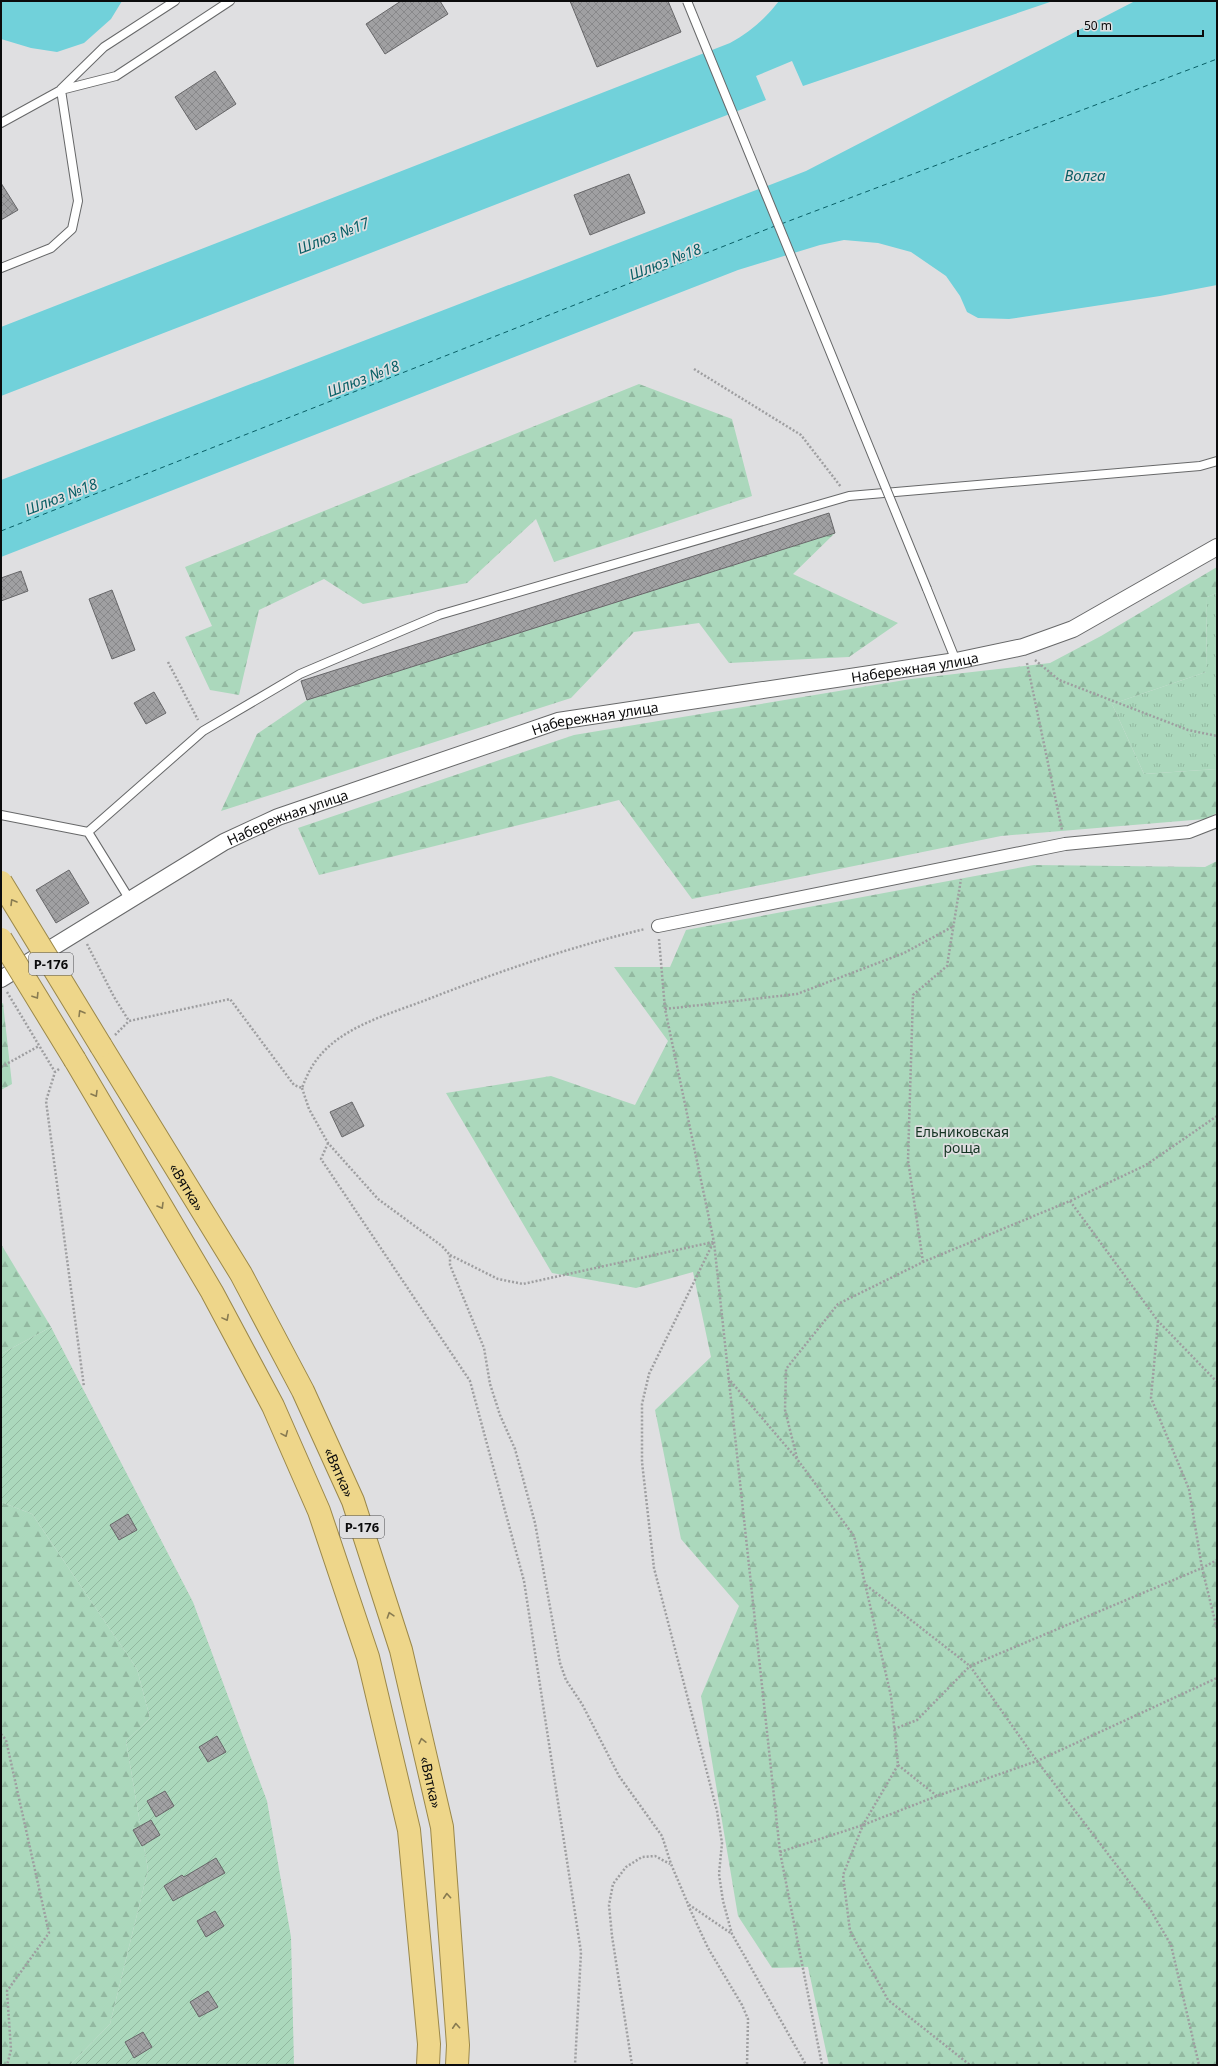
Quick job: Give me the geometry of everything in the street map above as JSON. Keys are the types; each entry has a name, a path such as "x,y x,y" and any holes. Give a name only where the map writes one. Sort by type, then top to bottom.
{"highway":[{"name":"«Вятка»","path":"1,882 242,1274 303,1391 353,1501 401,1650 442,1827 458,2045 457,2065"},
{"name":"Р-176","path":"1,939 75,1060 212,1292 273,1406 319,1511 368,1657 409,1830 429,2044 428,2065"}],"street":[{"name":"Набережная улица","path":"3,984 80,930 224,842 278,817 558,721 956,661 1024,649 1073,629 1217,547"},
{"path":"658,926 1065,844 1188,832 1217,822"}],"lane":[{"path":"61,90 104,47 175,1"},
{"path":"1,123 61,90 116,76 230,1"},
{"path":"687,1 956,661"},
{"path":"1,268 51,248 72,229 78,201 61,90"},
{"path":"88,832 203,731 300,674 439,615 849,496 1200,466 1217,461"},
{"path":"1,815 88,832 130,900"}],"path":[{"path":"694,369 801,435 849,496"},
{"path":"1024,649 1059,680 1188,730 1217,736"},
{"path":"1024,649 1065,844"},
{"path":"168,662 203,731"},
{"path":"923,1262 908,1160 912,995 947,966 955,926 963,864"},
{"path":"714,1242 523,1284 498,1279 450,1255 442,1246 378,1199 328,1144 309,1109 302,1088 309,1069 326,1049 352,1030 383,1016 492,974 602,940 658,926 665,1009 714,1242 780,1852 822,2065"},
{"path":"665,1009 797,994 904,953 955,926"},
{"path":"80,930 114,997 129,1021 230,999 294,1086 302,1088"},
{"path":"3,984 55,1072 46,1101 84,1387"},
{"path":"1,1068 39,1046"},
{"path":"797,1459 785,1410 786,1369 838,1304 923,1262 1070,1201 1146,1165 1217,1116"},
{"path":"328,1144 320,1159 470,1381 524,1581 580,1952 575,2065"},
{"path":"1070,1201 1158,1321 1217,1382"},
{"path":"714,1242 649,1374 642,1404 642,1462 654,1568 717,1811 722,1842 719,1874 723,1902 732,1934 806,2065"},
{"path":"450,1255 450,1265 484,1348 490,1384 500,1415 515,1449 535,1523 560,1663 566,1680 582,1704 619,1776 662,1836 671,1864 708,1948 742,2005 748,2019 747,2065"},
{"path":"1158,1321 1151,1398 1189,1489 1202,1568 1217,1629"},
{"path":"728,1378 797,1459 854,1536 891,1696 898,1765 863,1825 843,1875 850,1932 888,2000 970,2065"},
{"path":"894,1729 917,1720 970,1666 1202,1568 1217,1560"},
{"path":"865,1584 970,1666 1037,1761 1150,1909 1171,1944 1198,2065"},
{"path":"780,1852 863,1825 937,1796 1037,1761 1217,1678"},
{"path":"1,1734 6,1740 48,1933 7,1991 11,2050 7,2065"},
{"path":"898,1765 937,1796"},
{"path":"632,2065 612,1936 609,1905 613,1884 626,1867 642,1857 655,1856 671,1864"},
{"path":"688,1904 732,1934"}],"green space":[{"path":"639,384 732,419 752,496 554,562 536,519 467,583 363,604 324,579 259,610 239,695 210,690 185,637 212,626 185,567"},
{"path":"835,533 793,574 898,623 849,657 729,663 699,623 634,632 571,698 221,811 257,734 307,700"},
{"path":"1217,567 1217,593 1207,597 1206,672 1112,704 1144,774 1217,769 1217,813 1205,819 1001,836 692,899 619,800 319,875 298,828 574,735 911,679 1050,663 1101,636"},
{"path":"1217,593 1217,769 1144,774 1112,704 1206,672 1207,597"},
{"name":"Ельниковская роща","path":"1217,861 1217,2065 829,2065 808,1967 772,1968 738,1916 701,1696 739,1606 681,1539 655,1410 711,1357 693,1272 636,1288 552,1273 446,1093 551,1076 635,1105 668,1041 614,967 670,967 686,930 1034,865 1205,867"},
{"path":"3,1003 12,1084 1,1090 1,1004"},
{"path":"1,1244 51,1327 1,1354"},
{"path":"51,1327 193,1602 267,1801 291,1937 294,2065 70,2065 110,2024 148,1870 126,1741 150,1718 137,1669 32,1514 1,1502 1,1354"},
{"path":"1,1502 32,1514 137,1669 150,1718 126,1741 148,1870 110,2024 70,2065 1,2065"}],"water":[{"path":"1,1 122,1 111,19 84,43 57,52 31,48 1,39"},
{"name":"Шлюз №17","path":"779,1 1053,1 803,86 792,61 756,76 766,100 1,396 1,327 730,43 757,25"},
{"name":"Волга","path":"1135,1 1217,1 1217,285 1160,296 1009,319 978,318 967,312 960,296 946,276 911,252 878,243 844,240 820,245 738,270 1,557 1,480 806,171"}],"building":[{"path":"401,1 440,1 448,14 385,54 366,24"},
{"path":"570,1 668,1 681,32 597,67"},
{"path":"215,71 236,104 196,130 175,97"},
{"path":"629,174 645,213 590,235 574,195"},
{"path":"1,183 18,210 1,220"},
{"path":"829,513 835,533 307,700 301,681"},
{"path":"21,571 28,591 1,601 1,578"},
{"path":"112,590 135,650 112,659 89,599"},
{"path":"154,692 166,713 146,724 134,703"},
{"path":"69,870 89,903 56,923 36,890"},
{"path":"352,1102 364,1126 342,1137 330,1112"},
{"path":"128,1514 137,1530 119,1540 110,1525"},
{"path":"217,1736 226,1752 208,1762 199,1747"},
{"path":"165,1791 174,1806 156,1817 147,1801"},
{"path":"151,1820 160,1835 142,1846 133,1830"},
{"path":"216,1858 225,1873 173,1901 164,1886 182,1875 184,1877"},
{"path":"215,1911 224,1926 206,1937 197,1921"},
{"path":"208,1991 218,2007 199,2017 190,2002"},
{"path":"143,2032 152,2047 134,2058 125,2042"}],"ferry route":[{"path":"781,224 1217,59"},
{"path":"1,531 775,226"}],"water label":[{"name":"Шлюз №18","path":"665,261"},
{"name":"Шлюз №18","path":"363,378"},
{"name":"Шлюз №18","path":"61,496"}]}
